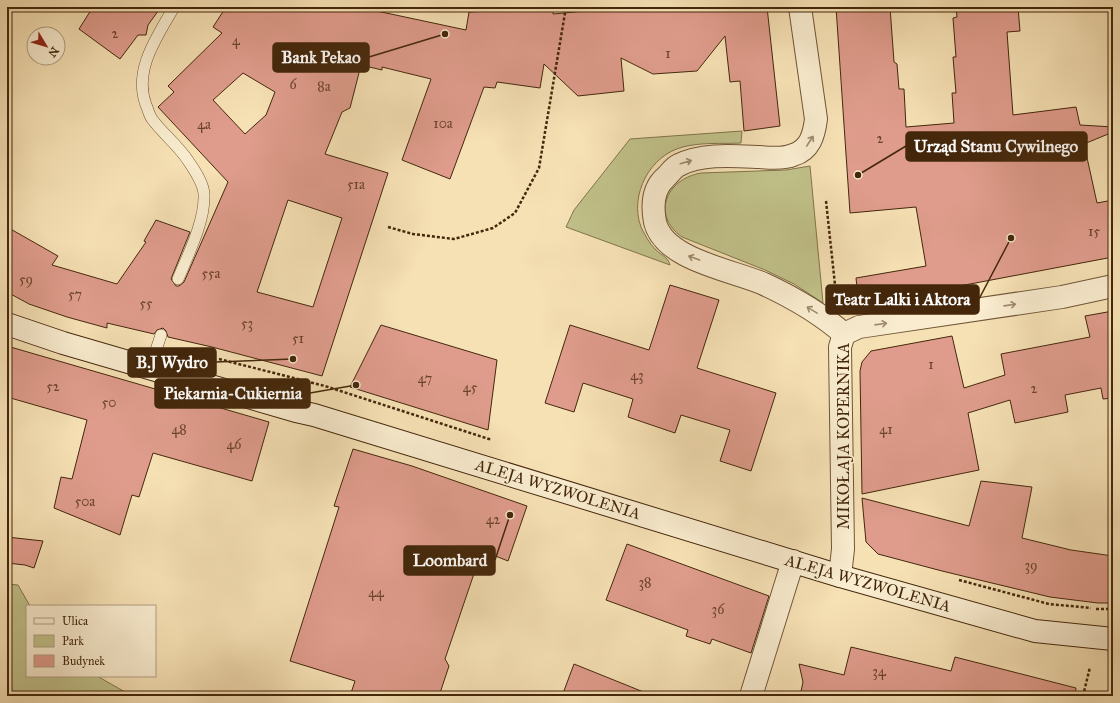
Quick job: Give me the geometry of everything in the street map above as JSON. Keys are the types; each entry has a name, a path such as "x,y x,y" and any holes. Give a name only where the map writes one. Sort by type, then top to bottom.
{"street":[{"name":"MIKOŁAJA KOPERNIKA","path":"800,7 816,120 814,135 807,147 793,156 772,158 701,158 678,165 661,181 654,198 653,211 657,227 666,243 687,256 764,284 828,320 844,334 840,347 843,549 840,576"},
{"path":"844,334 859,327 1062,297 1113,286"},
{"name":"ALEJA WYZWOLENIA","path":"7,324 64,343 314,415 840,576 1035,631 1113,639"},
{"path":"751,696 792,561"}],"lane":[{"path":"174,7 152,47 142,74 141,92 151,118 185,156 196,174 204,194 202,212 196,235 178,278"},
{"path":"150,368 161,335"}],"path":[{"path":"388,227 413,234 454,239 493,228 515,213 539,168 566,7"},
{"path":"826,201 836,296"},
{"path":"958,580 1049,604 1097,609 1113,609"},
{"path":"1083,696 1090,666"}],"green space":[{"path":"742,131 741,143 697,144 671,151 652,167 645,178 640,190 638,202 638,215 641,227 651,245 666,258 670,265 566,227 574,210 630,139"},
{"path":"810,166 823,303 794,284 765,270 682,237 672,228 667,219 665,209 671,190 679,182 689,177 701,173 786,170"},
{"path":"7,584 18,585 29,605 26,605 26,677 99,677 132,696 7,696"}],"building":[{"path":"93,7 161,7 148,25 146,35 138,35 120,59 79,29"},
{"path":"226,7 358,7 466,30 469,12 554,8 553,14 607,9 607,7 767,7 780,126 744,131 740,81 730,82 725,36 697,71 653,74 621,58 624,91 578,96 544,64 540,88 497,82 495,88 484,87 450,179 402,160 431,79 382,67 382,70 361,65 350,108 342,112 325,154 388,173 322,376 168,337 163,328 157,330 154,334 107,323 107,328 67,317 29,304 7,292 7,227 58,256 52,265 117,284 146,242 144,241 156,220 190,232 171,279 176,286 179,286 184,282 228,182 158,107 174,92 168,86 222,33 213,27","holes":["243,73 275,92 266,115 245,134 213,100","288,200 342,218 313,307 257,292"]},
{"path":"836,7 890,7 894,62 897,64 899,89 904,89 906,127 954,123 952,93 956,93 953,57 956,57 953,18 957,17 956,7 1018,7 1020,31 1007,32 1013,115 1076,107 1080,125 1113,127 1113,132 1084,144 1097,203 1113,200 1113,257 859,305 856,278 926,266 916,207 850,213"},
{"path":"670,285 719,300 697,368 776,393 751,471 720,461 730,430 681,415 675,433 628,417 633,399 583,383 574,412 545,403 570,325 649,350"},
{"path":"1113,311 1113,398 1103,399 1101,388 1065,395 1068,412 1015,423 1010,400 968,413 979,470 862,494 860,371 862,362 871,351 952,336 964,388 1005,375 1001,354 1090,337 1085,316"},
{"path":"381,325 497,360 488,430 350,387"},
{"path":"7,346 269,422 252,481 153,453 139,497 132,495 120,535 54,508 61,477 72,479 87,420 7,397"},
{"path":"353,449 412,466 527,506 508,561 493,555 491,560 480,556 445,659 449,666 439,696 350,696 355,681 290,661 339,507 334,506"},
{"path":"981,481 1032,487 1022,538 1071,550 1113,556 1113,603 1098,603 1050,597 942,571 878,554 866,542 862,498 969,526"},
{"path":"7,537 43,541 34,568 25,565 7,563"},
{"path":"627,544 769,596 751,653 712,639 710,644 686,636 688,630 606,600"},
{"path":"851,647 951,671 955,657 1076,688 1075,696 800,696 803,682 799,664 844,675"},
{"path":"574,664 651,695 651,696 562,696"}],"place":[{"name":"Bank Pekao","path":"445,34"},
{"name":"Urząd Stanu Cywilnego","path":"858,175"},
{"name":"Teatr Lalki i Aktora","path":"1011,238"},
{"name":"B.J Wydro","path":"293,359"},
{"name":"Piekarnia-Cukiernia","path":"356,385"},
{"name":"Loombard","path":"510,515"}]}
